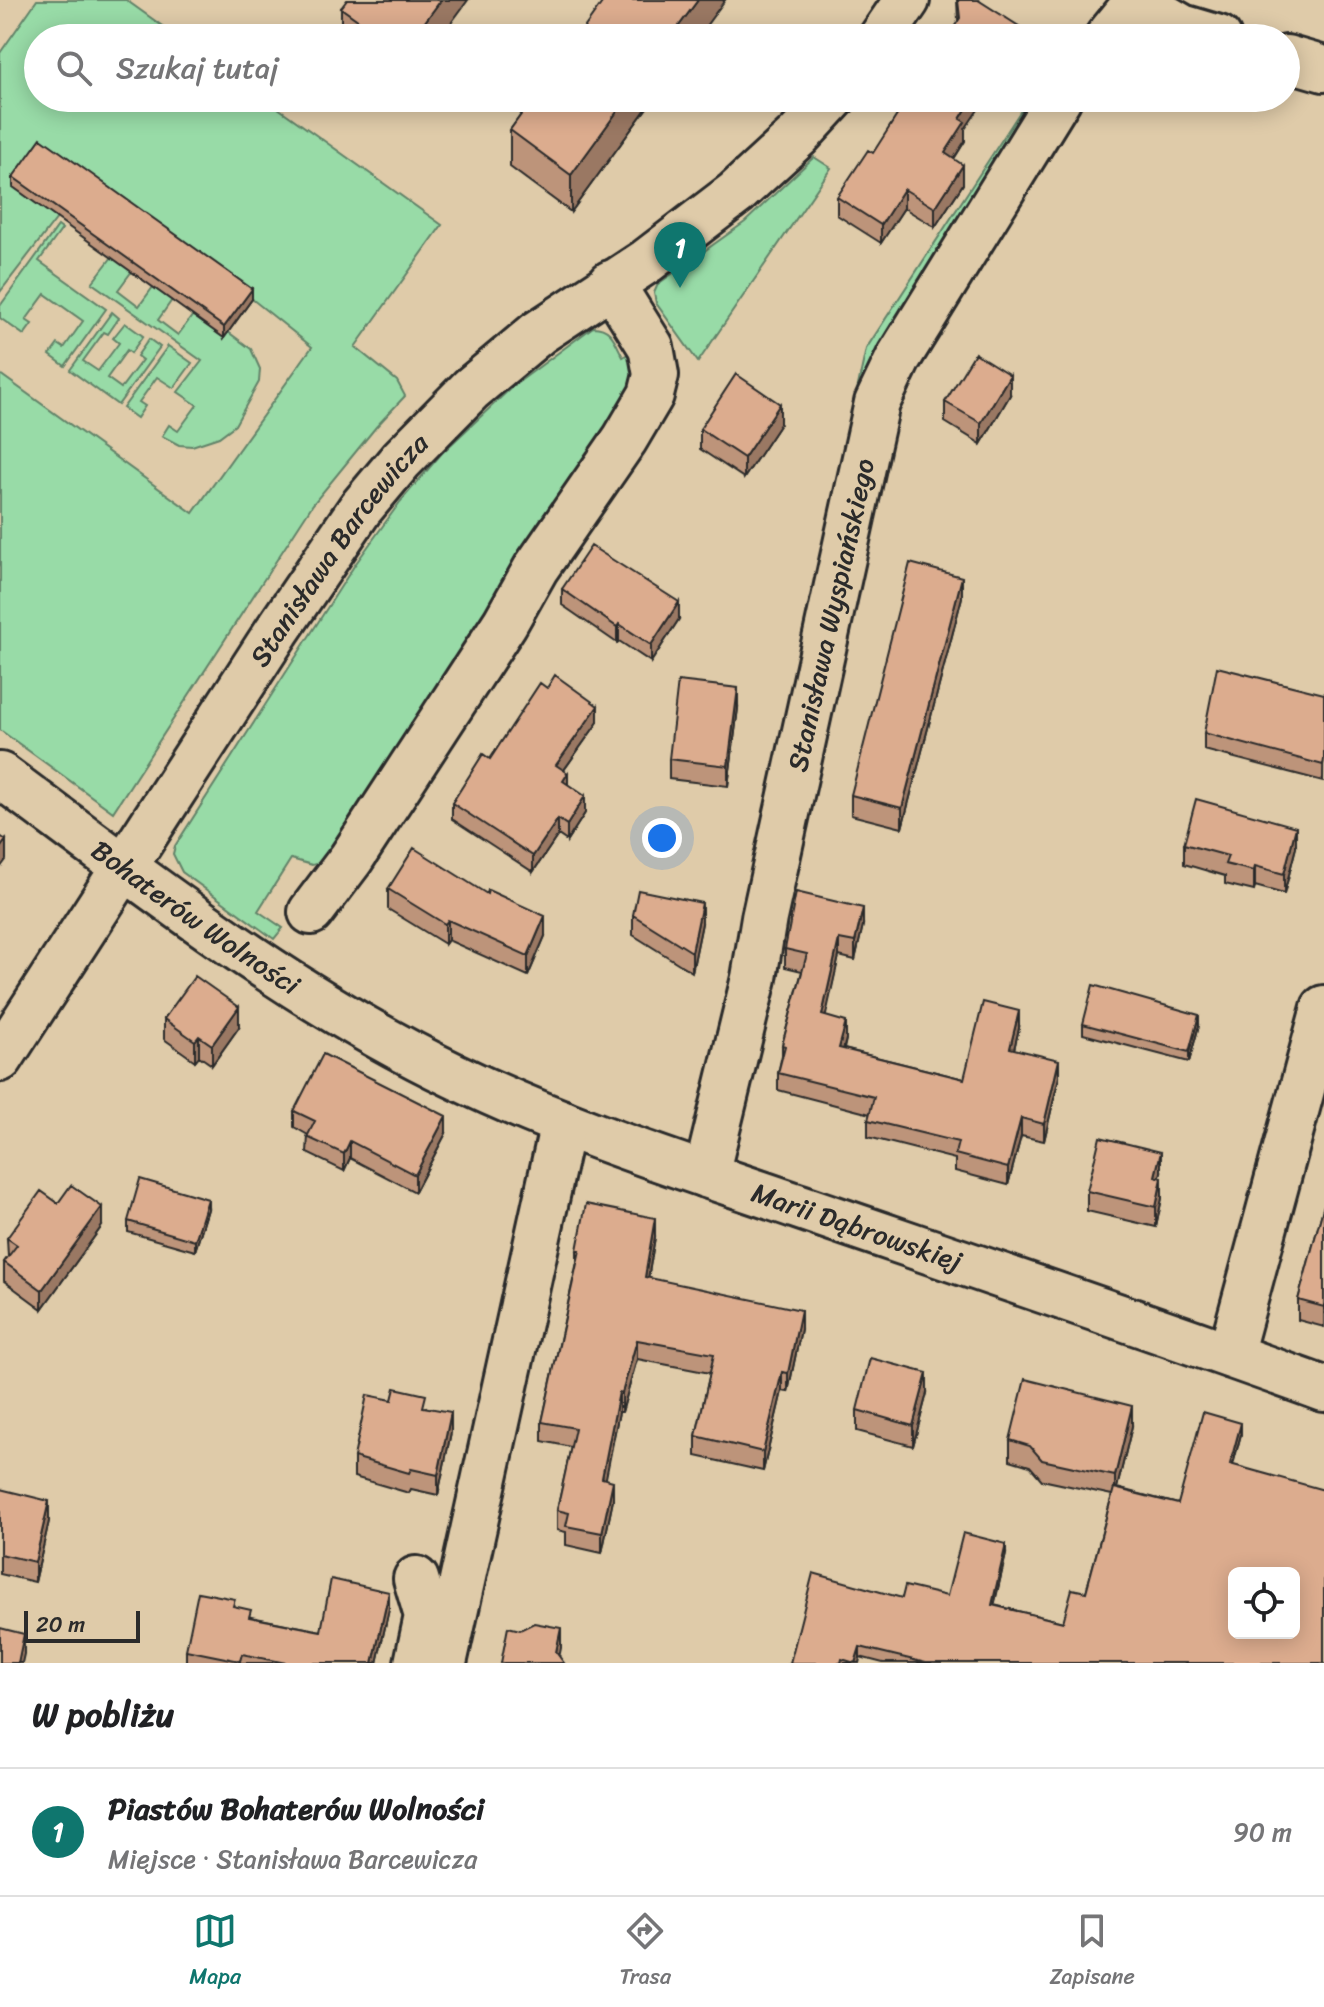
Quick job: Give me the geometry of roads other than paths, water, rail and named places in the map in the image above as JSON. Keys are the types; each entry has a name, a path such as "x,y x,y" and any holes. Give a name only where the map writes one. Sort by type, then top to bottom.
{"street":[{"path":"891,24 907,0"},
{"path":"1119,24 1138,1 1177,24"},
{"path":"1300,62 1324,69"},
{"name":"Stanisława Barcewicza","path":"0,1059 277,631 360,509 391,472 494,369 538,333 647,261 736,193 820,112"},
{"name":"Stanisława Wyspiańskiego","path":"706,1175 754,978 764,918 877,403 899,357 1050,112"},
{"path":"311,912 351,859 505,623 536,568 625,439 651,395 656,375 651,347 611,283"},
{"name":"Bohaterów Wolności","path":"0,775 268,970 398,1047"},
{"path":"1230,1355 1324,1008"},
{"name":"Marii Dąbrowskiej","path":"398,1047 456,1077 563,1123 1324,1389"},
{"path":"444,1663 563,1123"},
{"path":"416,1579 427,1616 417,1663"}],"place":[{"name":"Piastów Bohaterów Wolności","path":"680,288"}]}
